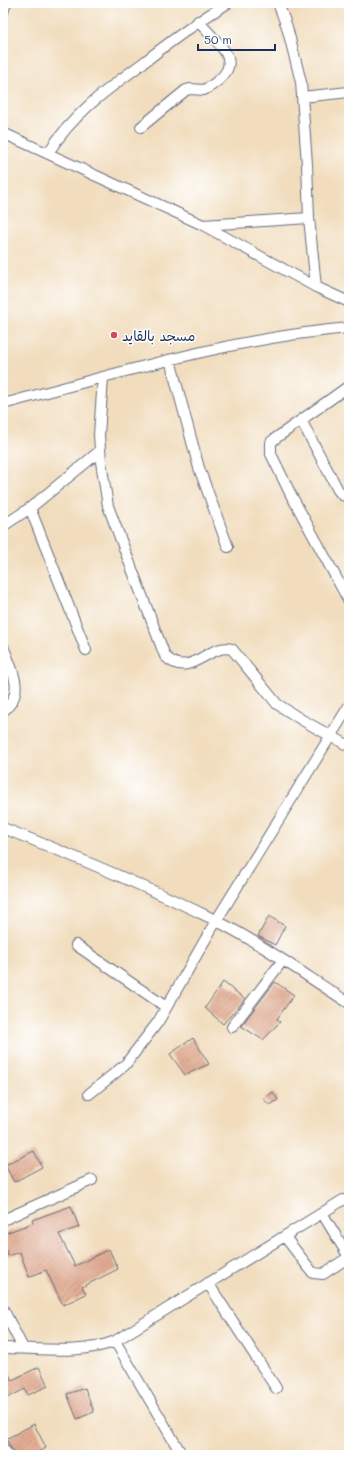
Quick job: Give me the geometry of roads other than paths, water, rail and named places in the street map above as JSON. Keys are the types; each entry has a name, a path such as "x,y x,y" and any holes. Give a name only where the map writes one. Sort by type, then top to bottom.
{"street":[{"path":"3,12 6,3"},
{"path":"48,153 62,131 82,110 198,21 228,3"},
{"path":"278,3 287,27 301,82 309,218 316,287"},
{"path":"141,127 181,93 190,89 204,90 227,71 230,66 229,57 198,21"},
{"path":"302,97 349,92"},
{"path":"3,134 48,153 203,225 316,287 349,302"},
{"path":"203,225 309,218"},
{"path":"3,404 170,360 269,337 349,328"},
{"path":"170,360 199,468 228,547"},
{"path":"103,378 100,418 100,451 108,506 165,656 171,662 188,664 220,648 232,649 277,704 331,737 349,746"},
{"path":"348,390 301,420 271,442 271,454 290,493 349,601"},
{"path":"301,420 338,490 342,495 349,497"},
{"path":"3,526 30,508 100,451"},
{"path":"30,508 86,650"},
{"path":"3,646 16,686 16,696 10,705 3,711"},
{"path":"89,1094 125,1065 158,1022 216,921 349,706"},
{"path":"3,828 49,846 216,921 283,960 349,1003"},
{"path":"76,945 166,1007"},
{"path":"232,1027 283,960"},
{"path":"3,1220 92,1180"},
{"path":"3,1348 81,1348 105,1345 115,1341 343,1200"},
{"path":"284,1237 313,1273 323,1274 349,1257 322,1213"},
{"path":"208,1283 276,1388"},
{"path":"3,1309 22,1348"},
{"path":"115,1341 182,1455"},
{"path":"3,1449 8,1455"}],"place":[{"name":"مسجد بالقايد","path":"114,335"}]}
